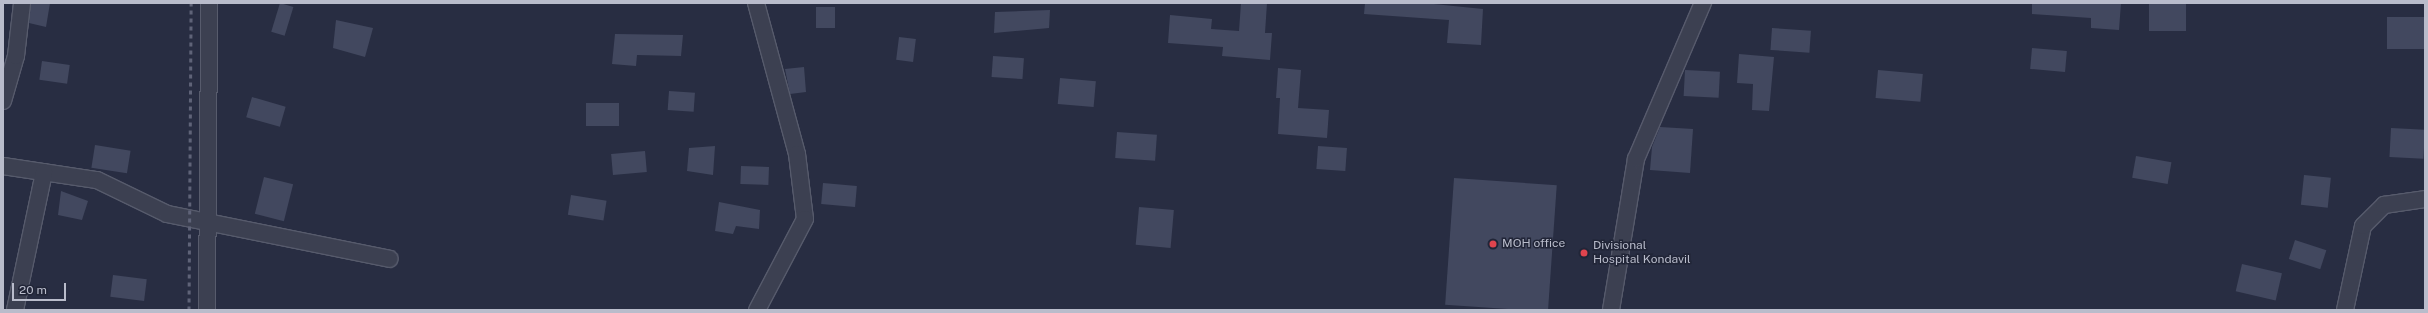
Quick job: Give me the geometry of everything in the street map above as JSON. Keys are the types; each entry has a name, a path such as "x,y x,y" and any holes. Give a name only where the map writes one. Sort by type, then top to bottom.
{"street":[{"path":"3,101 16,56 22,3"},
{"path":"207,310 209,3"},
{"path":"756,3 797,154 805,218 757,310"},
{"path":"1611,310 1636,159 1702,3"},
{"path":"3,166 97,180 168,214 390,259"},
{"path":"15,310 44,172"},
{"path":"2345,310 2363,226 2384,205 2425,199"}],"building":[{"path":"31,3 50,3 46,27 29,23"},
{"path":"280,3 293,7 285,36 271,32"},
{"path":"1241,3 1267,3 1265,33 1272,33 1270,60 1222,56 1223,47 1168,43 1170,15 1212,19 1211,29 1239,31"},
{"path":"1365,3 1424,3 1483,9 1481,45 1447,43 1449,20 1364,14"},
{"path":"2032,3 2121,3 2119,30 2091,28 2091,18 2032,14"},
{"path":"2149,3 2186,3 2186,31 2149,31"},
{"path":"816,7 835,7 835,28 816,28"},
{"path":"1050,10 1049,28 994,33 995,12"},
{"path":"2387,17 2424,17 2424,49 2387,49"},
{"path":"336,20 373,28 365,57 333,48"},
{"path":"1772,28 1811,31 1809,53 1770,50"},
{"path":"615,34 683,35 681,56 637,55 636,66 612,64"},
{"path":"899,37 916,39 913,62 896,60"},
{"path":"2032,48 2067,51 2065,72 2030,69"},
{"path":"1739,54 1774,57 1769,111 1752,110 1753,84 1737,83"},
{"path":"993,56 1024,58 1022,79 992,77"},
{"path":"42,61 70,65 67,84 39,80"},
{"path":"804,67 806,92 790,94 785,69"},
{"path":"1278,68 1301,70 1298,108 1329,110 1327,138 1278,134 1280,98 1276,98"},
{"path":"1685,70 1720,72 1719,98 1684,96"},
{"path":"1878,70 1923,74 1920,102 1876,98"},
{"path":"1060,78 1096,81 1094,107 1058,104"},
{"path":"669,91 695,93 694,112 668,110"},
{"path":"252,97 286,107 280,127 246,117"},
{"path":"586,103 619,103 619,126 586,126"},
{"path":"1660,127 1693,129 1690,173 1650,170 1652,147"},
{"path":"2391,128 2425,130 2423,159 2389,157"},
{"path":"1117,132 1157,135 1155,161 1115,158"},
{"path":"95,145 131,151 127,173 91,168"},
{"path":"715,146 713,175 687,171 689,148"},
{"path":"1318,146 1347,148 1345,171 1316,169"},
{"path":"645,151 647,172 613,175 611,154"},
{"path":"2136,156 2171,162 2168,184 2132,178"},
{"path":"741,166 769,167 768,185 740,184"},
{"path":"2304,175 2331,178 2328,208 2301,205"},
{"path":"264,177 293,184 284,221 255,214"},
{"path":"1454,178 1557,185 1548,310 1521,310 1445,305"},
{"path":"823,183 857,186 855,207 821,204"},
{"path":"61,191 88,201 82,220 58,215"},
{"path":"571,195 607,201 603,220 568,215"},
{"path":"719,202 760,210 759,229 736,226 733,234 715,231"},
{"path":"1139,207 1174,210 1171,248 1136,245"},
{"path":"2295,240 2326,250 2320,269 2289,259"},
{"path":"2242,264 2282,273 2276,301 2236,291"},
{"path":"113,275 147,279 144,301 110,297"}],"railway":[{"path":"189,310 191,3"}],"place":[{"name":"MOH office","path":"1493,244"},
{"name":"Divisional Hospital Kondavil","path":"1584,253"}]}
